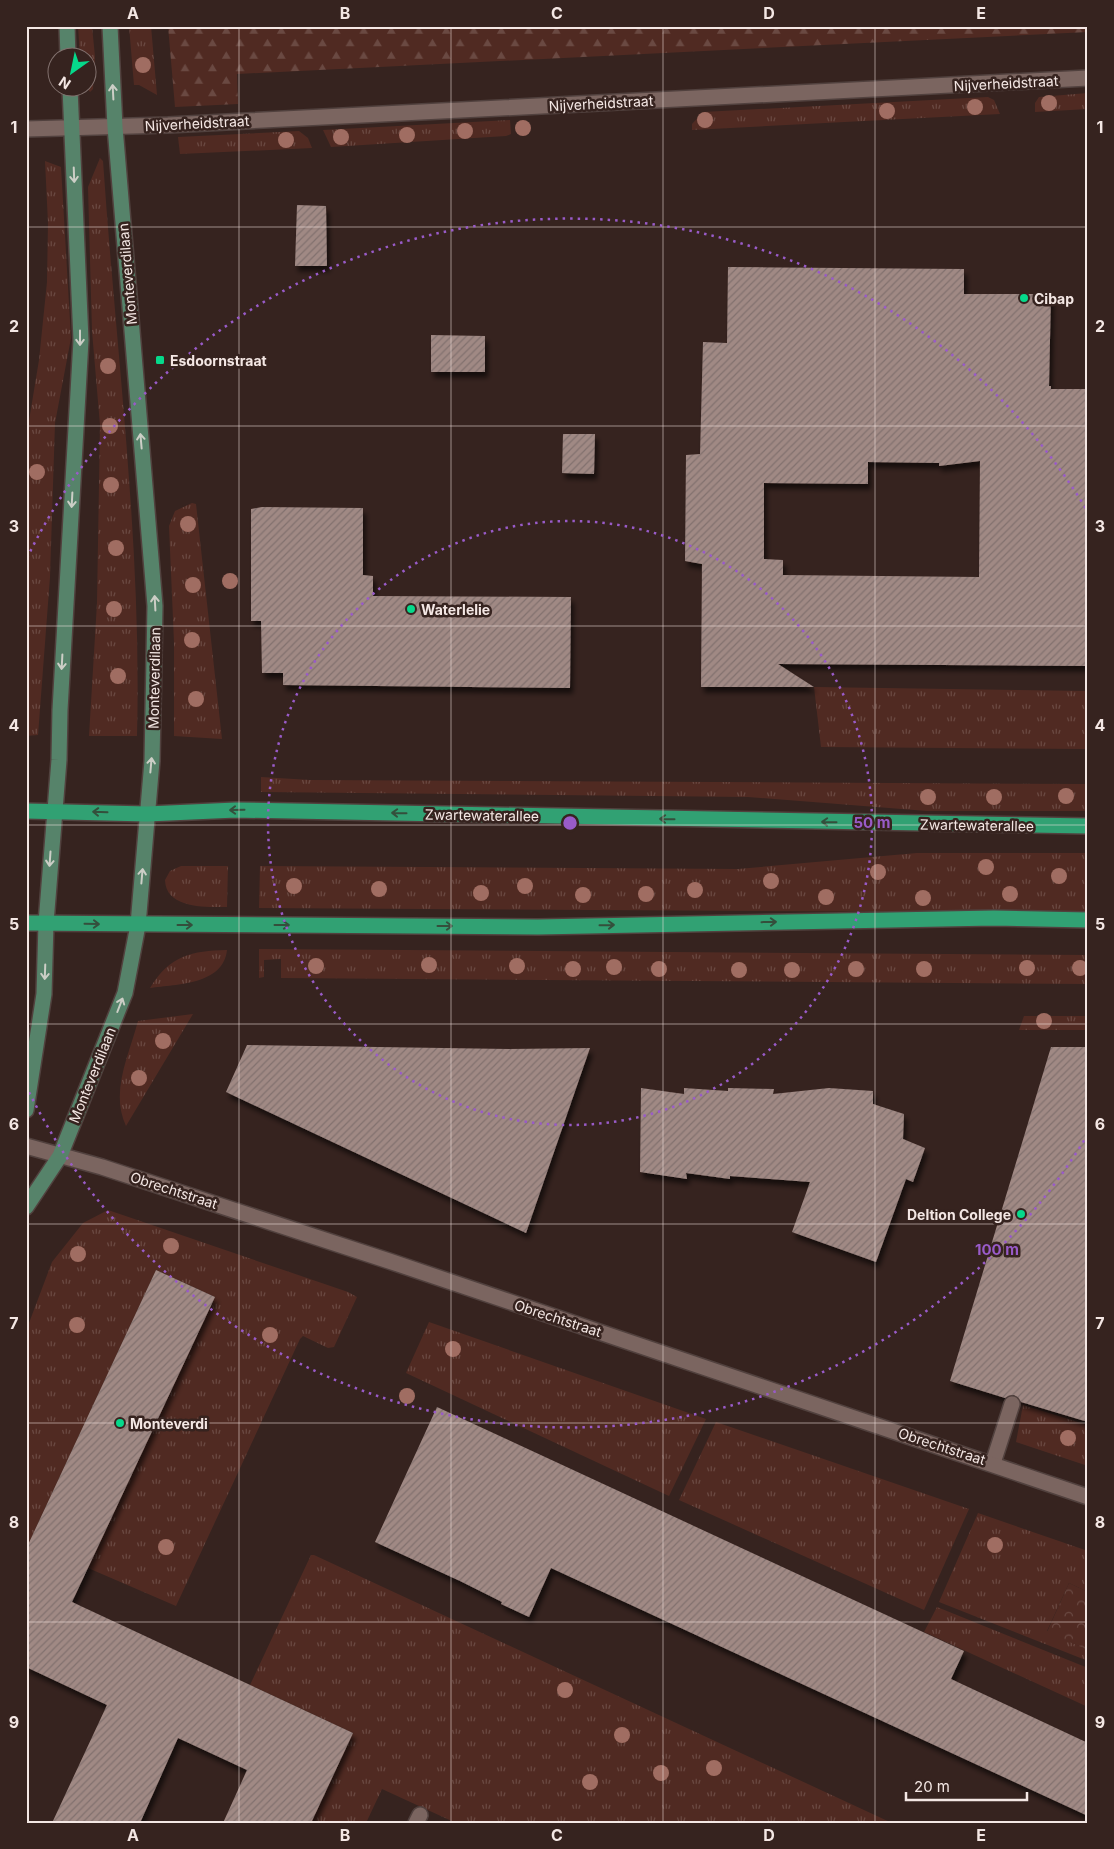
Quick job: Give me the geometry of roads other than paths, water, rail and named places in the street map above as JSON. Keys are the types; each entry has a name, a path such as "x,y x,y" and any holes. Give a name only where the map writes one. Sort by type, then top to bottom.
{"main road":[{"name":"Zwartewaterallee","path":"26,811 147,814 236,810 1088,826"},
{"path":"26,923 538,927 994,918 1088,920"}],"street":[{"path":"66,26 67,48"},
{"name":"Monteverdilaan","path":"26,1207 60,1156 124,993 138,925 152,761 155,606 115,127 110,26"},
{"name":"Nijverheidstraat","path":"115,127 1088,78"},
{"path":"26,1110 44,994 46,923 59,760 60,710 81,340 71,98"},
{"path":"26,129 115,127"},
{"name":"Obrechtstraat","path":"26,1146 102,1167 380,1258 993,1463 1088,1497"},
{"path":"993,1463 1012,1404"}],"place":[{"name":"Cibap","path":"1024,298"},
{"name":"Esdoornstraat","path":"160,360"},
{"name":"Waterlelie","path":"411,609"},
{"name":"Deltion College","path":"1021,1214"},
{"name":"Monteverdi","path":"120,1423"}]}
